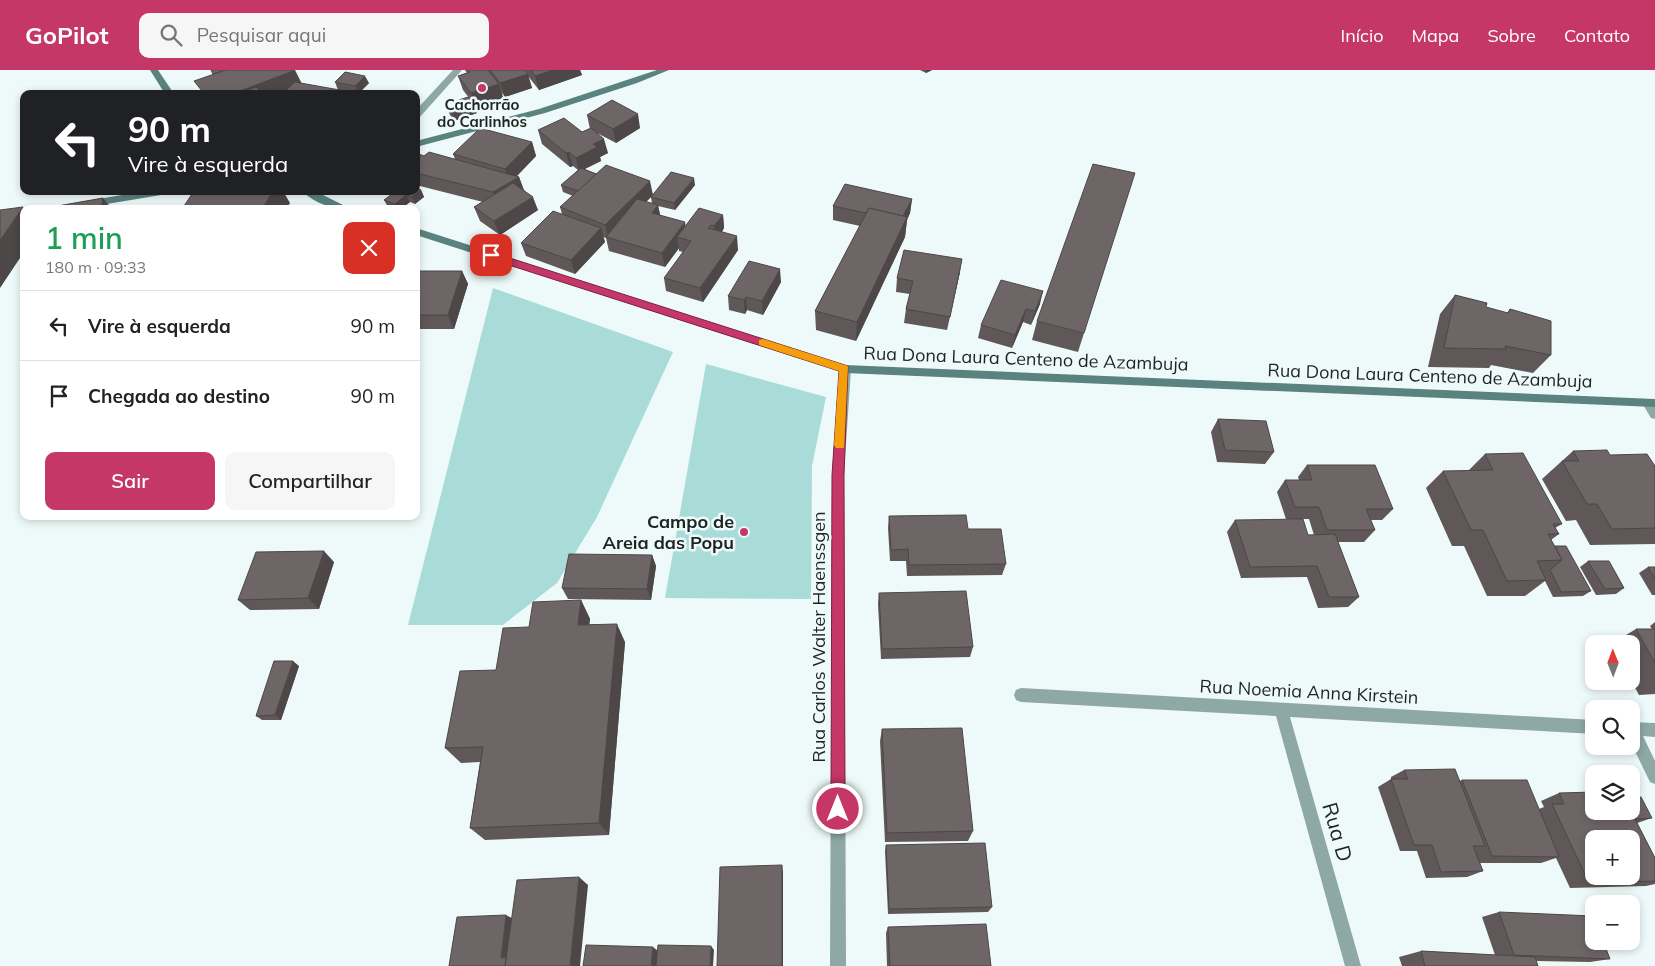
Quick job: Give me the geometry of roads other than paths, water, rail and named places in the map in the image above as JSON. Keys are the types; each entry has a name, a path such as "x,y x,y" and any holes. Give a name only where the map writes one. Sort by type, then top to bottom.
{"street":[{"path":"154,70 167,90"},
{"path":"420,112 458,70"},
{"path":"420,143 499,125 600,94 664,70"},
{"path":"81,205 142,195"},
{"path":"314,195 333,205"},
{"name":"Rua Dona Laura Centeno de Azambuja","path":"420,233 845,369 1651,403"},
{"name":"Rua Carlos Walter Haenssgen","path":"838,966 838,475 845,369"},
{"path":"1651,403 1655,415"},
{"name":"Rua Noemia Anna Kirstein","path":"1021,695 1585,726"},
{"name":"Rua D","path":"1281,709 1353,966"},
{"path":"1640,729 1655,730"},
{"path":"1640,746 1655,777"}],"place":[{"name":"Cachorrão do Carlinhos","path":"482,88"},
{"name":"Campo de Areia das Popu","path":"744,532"}]}
